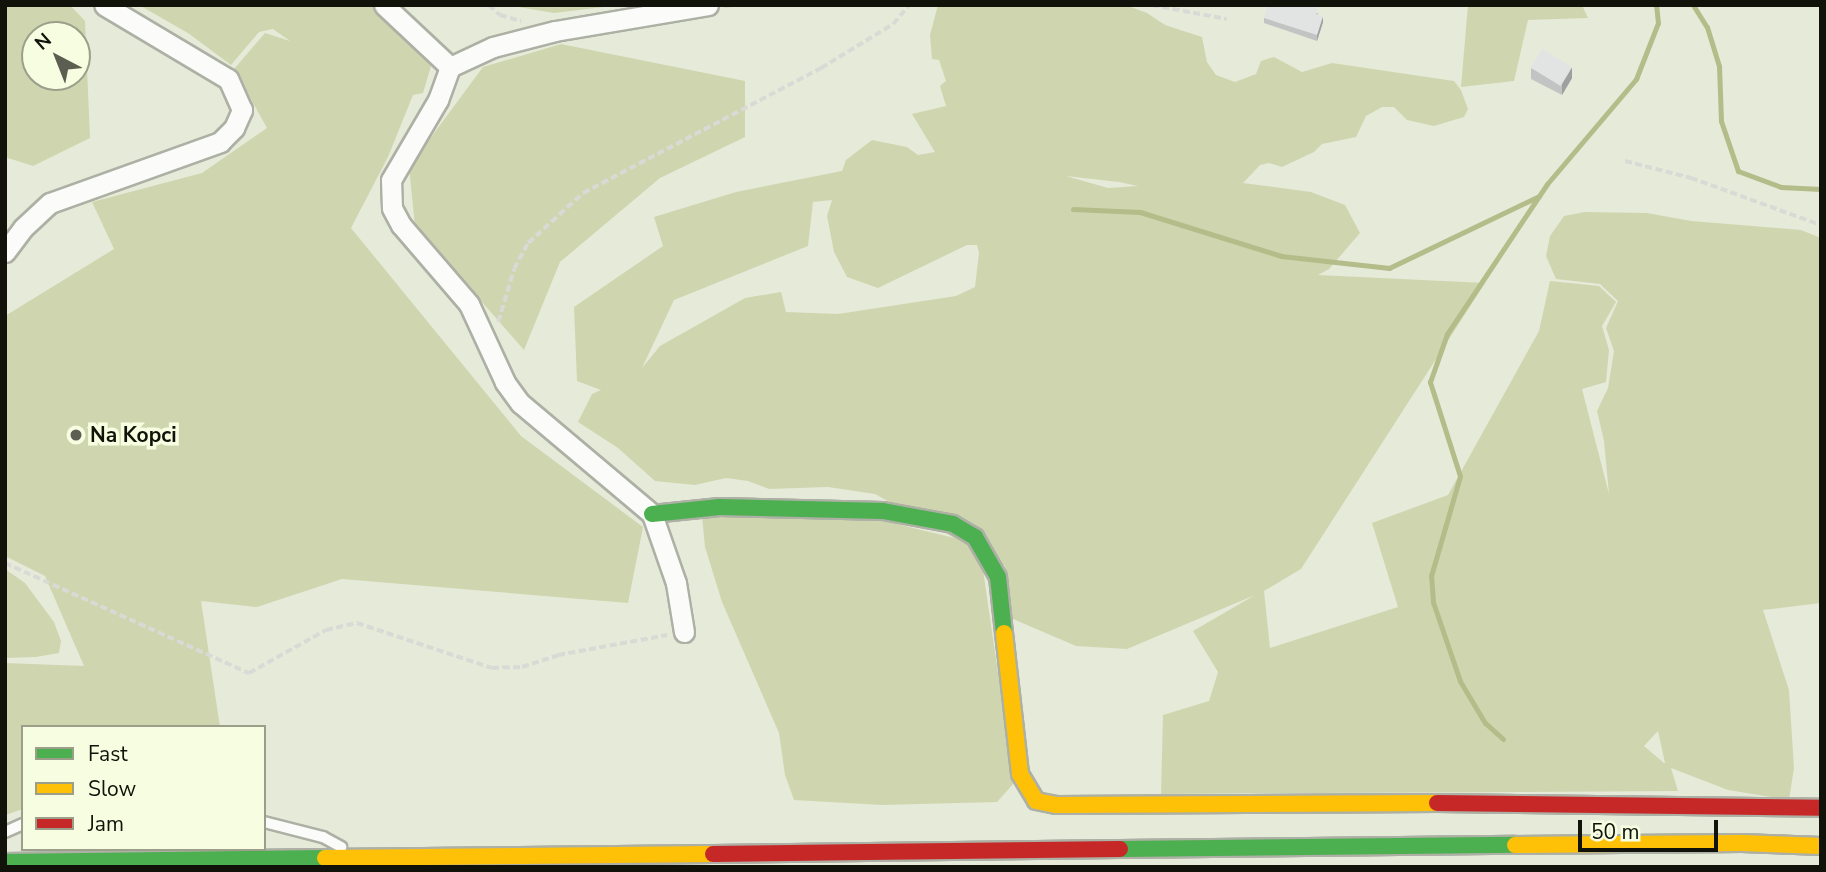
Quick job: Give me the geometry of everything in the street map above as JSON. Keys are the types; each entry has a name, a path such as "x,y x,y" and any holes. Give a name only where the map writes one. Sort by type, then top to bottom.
{"main road":[{"path":"652,514 720,507 883,512 953,524 975,537 998,577 1020,774 1036,801 1056,805 1530,802 1821,808"},
{"path":"5,862 1380,846 1742,843 1821,846"}],"street":[{"path":"5,251 23,228 50,203 220,142 234,128 242,110 228,79 104,5"},
{"path":"384,5 450,67"},
{"path":"684,632 676,583 652,514 520,403 505,382 491,347 468,304 401,225 392,208 391,180 438,100 450,67 492,47 555,31 708,5"}],"lane":[{"path":"266,823 323,837 360,858"},
{"path":"5,832 21,825"}],"path":[{"path":"491,347 514,268 528,243 583,193 821,68 893,24 909,5"},
{"path":"1152,5 1227,19"},
{"path":"1625,162 1691,178 1821,225"},
{"path":"5,563 250,673 326,630 357,623 492,668 522,667 558,655 684,632"}],"green space":[{"path":"5,5 70,5 85,21 21,21 21,91 88,91 90,138 33,166 5,157"},
{"path":"139,5 372,5 413,44 431,66 423,93 413,95 388,157 351,228 521,436 643,527 628,603 342,579 257,607 201,601 220,725 21,725 21,810 5,815 5,663 84,666 45,576 5,556 5,316 114,249 92,202 202,173 267,128 234,69 265,33 290,41 273,29 259,32 231,65 188,33"},
{"path":"507,5 620,5 554,13"},
{"path":"938,5 1131,7 1147,13 1165,25 1202,37 1207,62 1216,75 1235,82 1256,74 1261,61 1274,57 1302,72 1332,63 1454,81 1461,90 1468,109 1464,117 1434,126 1407,120 1394,107 1382,107 1366,116 1356,137 1322,144 1314,152 1282,167 1269,163 1260,165 1243,183 1311,192 1345,205 1360,233 1329,269 1318,275 1485,283 1301,569 1264,591 1270,648 1398,607 1372,523 1448,495 1539,331 1550,281 1599,286 1616,302 1602,326 1609,350 1606,382 1582,389 1609,494 1604,441 1597,411 1608,388 1614,351 1606,328 1618,301 1600,284 1556,279 1546,256 1550,236 1564,216 1585,212 1647,213 1691,221 1801,230 1821,238 1821,603 1763,610 1789,690 1794,768 1789,800 1728,790 1671,768 1678,791 1161,794 1163,715 1209,701 1218,672 1193,631 1255,595 1127,649 1076,646 1011,618 1005,566 875,494 828,487 769,489 748,481 726,478 695,485 655,481 618,448 578,422 592,394 601,390 577,381 574,307 663,246 654,217 736,192 842,171 846,160 872,140 907,147 918,155 935,152 912,114 946,106 940,86 946,81 939,60 932,59 930,35","holes":["1066,176 1119,182 1138,186 1108,188","832,200 827,216 834,252 847,277 878,288 967,245 977,245 979,253 975,287 956,296 838,314 786,312 781,292 745,298 660,346 642,368 674,300 808,246 813,202","1658,731 1665,763 1664,763 1644,746"]},
{"path":"1468,5 1582,5 1588,18 1528,20 1514,81 1461,87"},
{"path":"561,44 745,81 745,137 660,178 560,262 524,350 415,226 409,167 483,67"},
{"path":"702,516 872,518 967,541 982,563 1014,783 997,802 882,805 794,800 785,775 779,733 722,602 705,547"},
{"path":"5,569 25,583 54,622 61,641 59,653 5,658"}],"building":[{"path":"1268,5 1318,7 1316,14 1323,16 1317,35 1264,18"},
{"path":"1542,49 1572,67 1561,86 1531,68"}],"waterway":[{"path":"1503,739 1485,723 1460,681 1433,602 1431,576 1460,476 1430,382 1447,334 1547,184 1636,79 1658,23 1656,5"},
{"path":"1693,5 1707,27 1719,66 1721,121 1738,171 1781,187 1821,189"},
{"path":"1073,209 1140,212 1281,256 1389,268 1539,196"}],"traffic: fast":[{"path":"652,514 720,507 883,511 953,524 975,537 998,577 1004,633"},
{"path":"1120,849 1515,845"},
{"path":"5,862 325,858"}],"traffic: slow":[{"path":"1004,633 1020,774 1036,801 1056,805 1437,803"},
{"path":"1515,845 1742,843 1821,846"},
{"path":"325,858 713,854"}],"traffic: jam":[{"path":"1437,803 1821,808"},
{"path":"713,854 1120,849"}],"place":[{"name":"Na Kopci","path":"76,435"}]}
